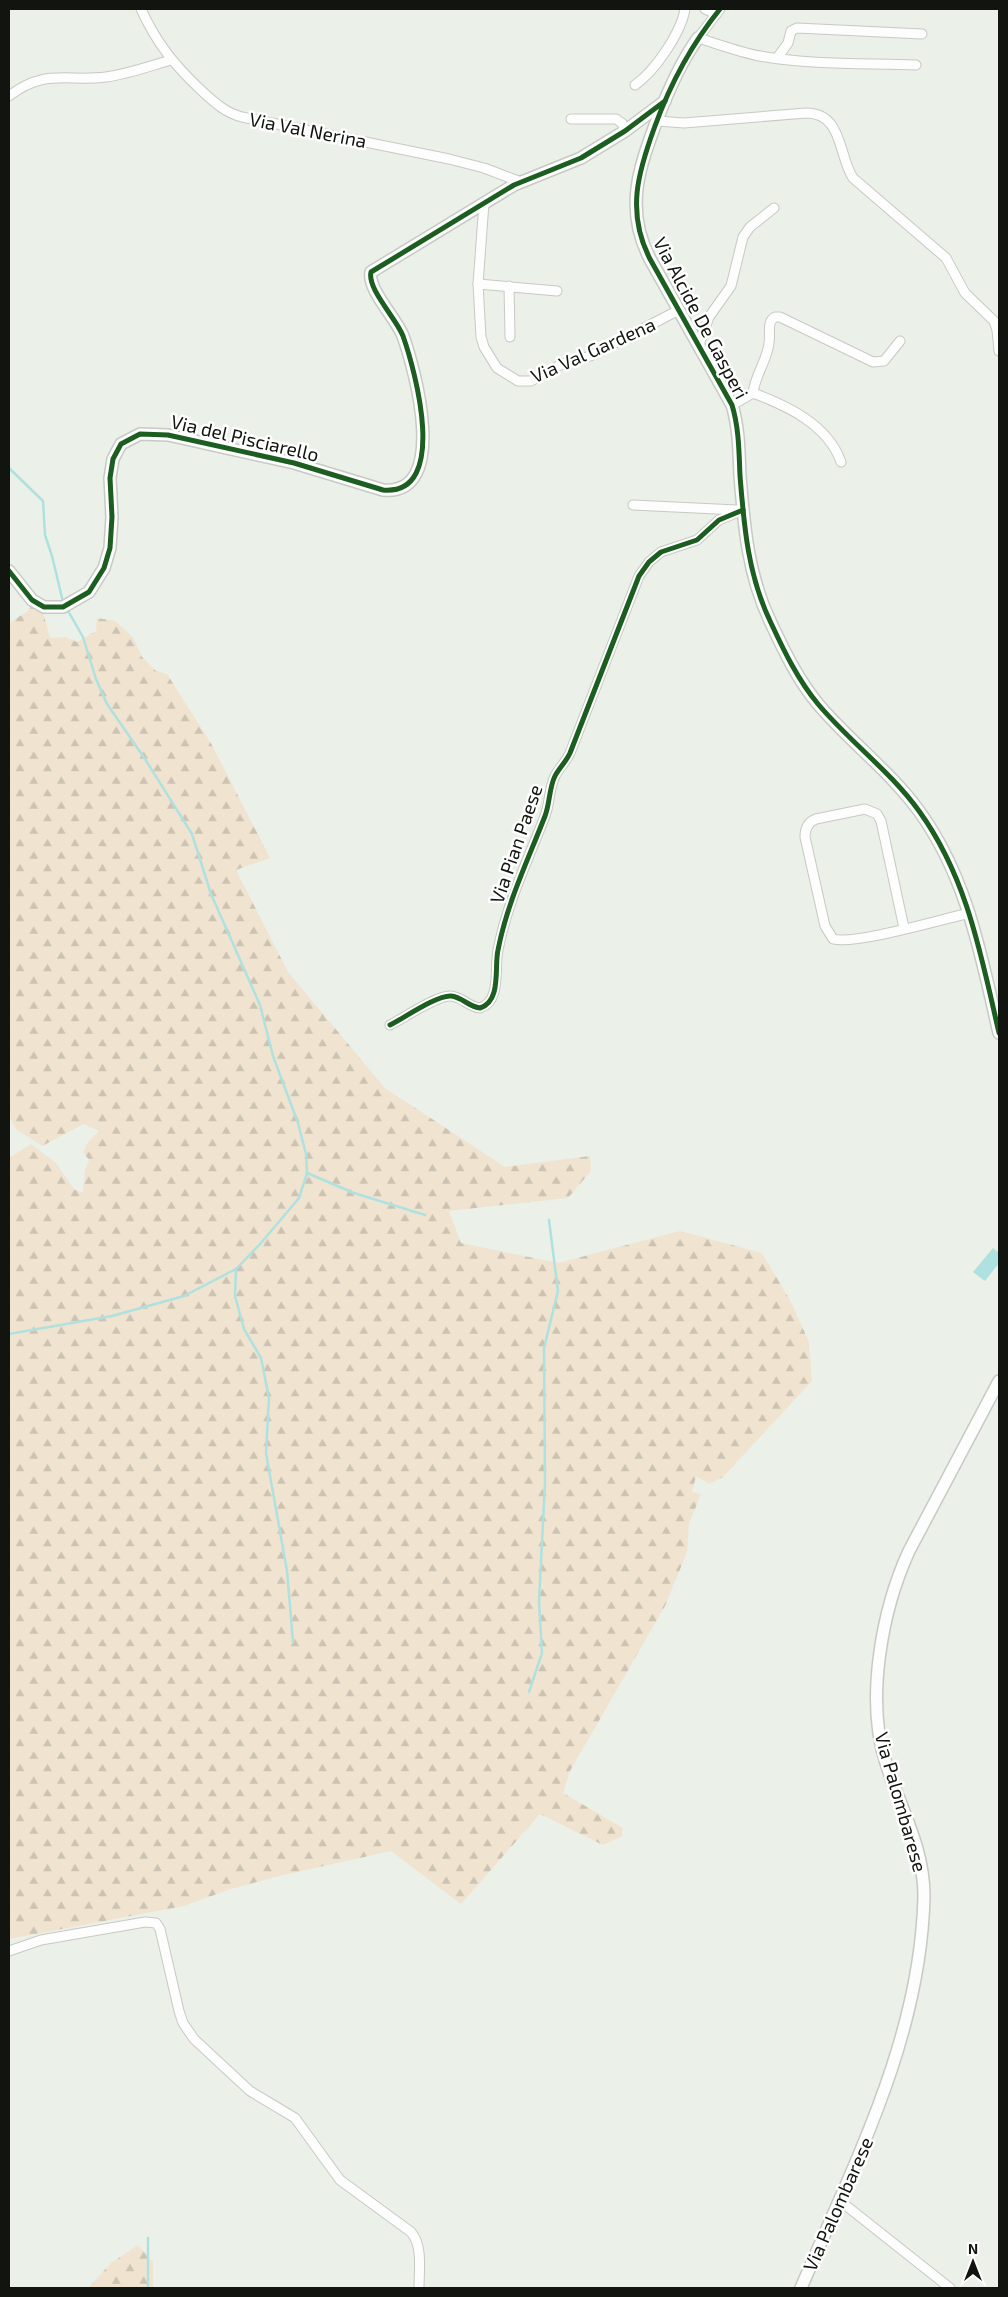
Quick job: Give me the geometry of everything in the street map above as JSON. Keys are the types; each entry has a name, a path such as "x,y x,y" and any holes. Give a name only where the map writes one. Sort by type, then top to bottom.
{"street":[{"name":"Via Val Nerina","path":"141,9 155,37 170,60 217,105 237,116 454,160 484,168 522,182"},
{"path":"635,85 648,75 660,59 680,26 685,9"},
{"path":"705,9 718,11 698,38 740,51 777,58 916,65"},
{"path":"777,58 788,43 791,31 797,28 922,34"},
{"name":"Via Alcide De Gasperi","path":"698,38 679,69 665,101 639,173 636,197 637,218 648,254 732,405 736,427 746,541 756,585 769,619 804,684 822,708 899,787 920,812 951,864 970,913 999,1033"},
{"path":"9,96 25,85 45,78 107,77 170,60"},
{"name":"Via del Pisciarello","path":"9,571 38,604 48,608 67,605 92,589 106,563 112,527 111,464 118,447 136,435 147,433 163,434 294,463 383,490 397,490 408,485 421,459 424,434 422,416 404,338 395,318 371,281 370,274 375,267 522,182 570,164 625,131 665,101"},
{"path":"657,121 684,123 806,112 825,117 834,127 853,178 946,258 965,294 992,318 997,330 999,351"},
{"path":"571,119 616,119 622,123 625,131"},
{"name":"Via Val Gardena","path":"484,204 478,284 480,329 484,347 499,370 522,382 531,381 562,364 594,354 679,310"},
{"path":"700,345 709,317 731,286 743,237 750,226 774,208"},
{"path":"478,284 558,291"},
{"path":"509,286 510,337"},
{"path":"753,393 756,375 768,349 770,322 774,317 780,318 872,362 884,360 900,341"},
{"path":"732,405 753,393"},
{"path":"753,393 797,412 831,441 841,462"},
{"path":"633,505 743,510"},
{"name":"Via Pian Paese","path":"390,1025 444,997 456,997 472,1007 480,1008 490,1001 494,991 497,954 504,928 528,857 547,810 554,779 570,754 639,576 649,562 661,552 697,540 719,520 743,510"},
{"path":"904,928 882,821 877,814 865,809 816,819 810,822 806,829 806,837 825,926 830,936 845,941 904,928 970,913"},
{"name":"Via Palombarese","path":"801,2288 874,2122 897,2055 909,2008 922,1930 924,1889 920,1858 911,1827 888,1769 880,1741 878,1700 883,1636 896,1584 906,1558 999,1381"},
{"path":"9,1951 41,1940 146,1922 156,1923 160,1929 179,2011 190,2034 214,2059 250,2091 295,2118 340,2180 411,2232 418,2248 419,2288"},
{"path":"839,2200 950,2288"}],"green space":[{"path":"34,601 44,616 50,638 66,637 77,642 96,631 97,618 115,621 133,637 142,657 156,671 167,674 212,745 270,858 236,870 288,972 385,1088 505,1167 590,1156 591,1171 568,1198 449,1211 461,1243 558,1263 680,1231 762,1253 791,1302 809,1342 812,1381 723,1477 709,1484 696,1476 692,1492 701,1494 689,1524 687,1552 665,1606 570,1771 563,1793 623,1828 622,1836 603,1845 540,1814 461,1904 391,1851 279,1876 231,1889 184,1906 9,1939 9,1158 31,1144 56,1163 74,1189 83,1193 85,1170 89,1160 83,1152 88,1142 99,1131 84,1124 42,1146 16,1129 9,1116 9,623 28,611"},
{"path":"138,2245 153,2262 153,2288 88,2288 111,2263"}],"water":[{"path":"993,1248 999,1253 999,1263 985,1281 973,1272"}],"waterway":[{"path":"9,468 43,501 45,535 63,602"},
{"path":"9,1334 112,1316 184,1296 236,1269 299,1198 307,1173 306,1154 298,1123 273,1056 260,1005 211,894 192,834 145,759 107,704 96,679 83,637 67,609"},
{"path":"307,1173 354,1193 425,1215"},
{"path":"529,1692 542,1653 539,1601 545,1483 544,1348 558,1291 549,1220"},
{"path":"236,1269 235,1296 244,1329 261,1358 269,1398 266,1453 287,1571 293,1642"},
{"path":"148,2238 148,2288"}],"cycle path":[{"path":"720,9 700,36 683,64 661,110 640,176 637,192 638,225 650,259 732,405 737,431 748,551 757,587 771,623 792,665 811,695 830,718 908,796 935,836 961,890 986,975 999,1033"},
{"path":"9,571 32,600 44,607 63,607 89,592 104,568 110,548 112,517 110,478 113,459 121,444 140,434 168,435 294,463 383,490 404,486 416,473 422,453 423,428 420,401 403,336 373,287 371,272 514,185 581,158 625,131 665,101"},
{"path":"390,1025 429,1003 445,997 455,997 480,1008 492,998 496,983 498,950 507,915 518,882 545,816 553,781 570,753 639,576 649,562 661,552 697,540 719,520 743,510"}]}
